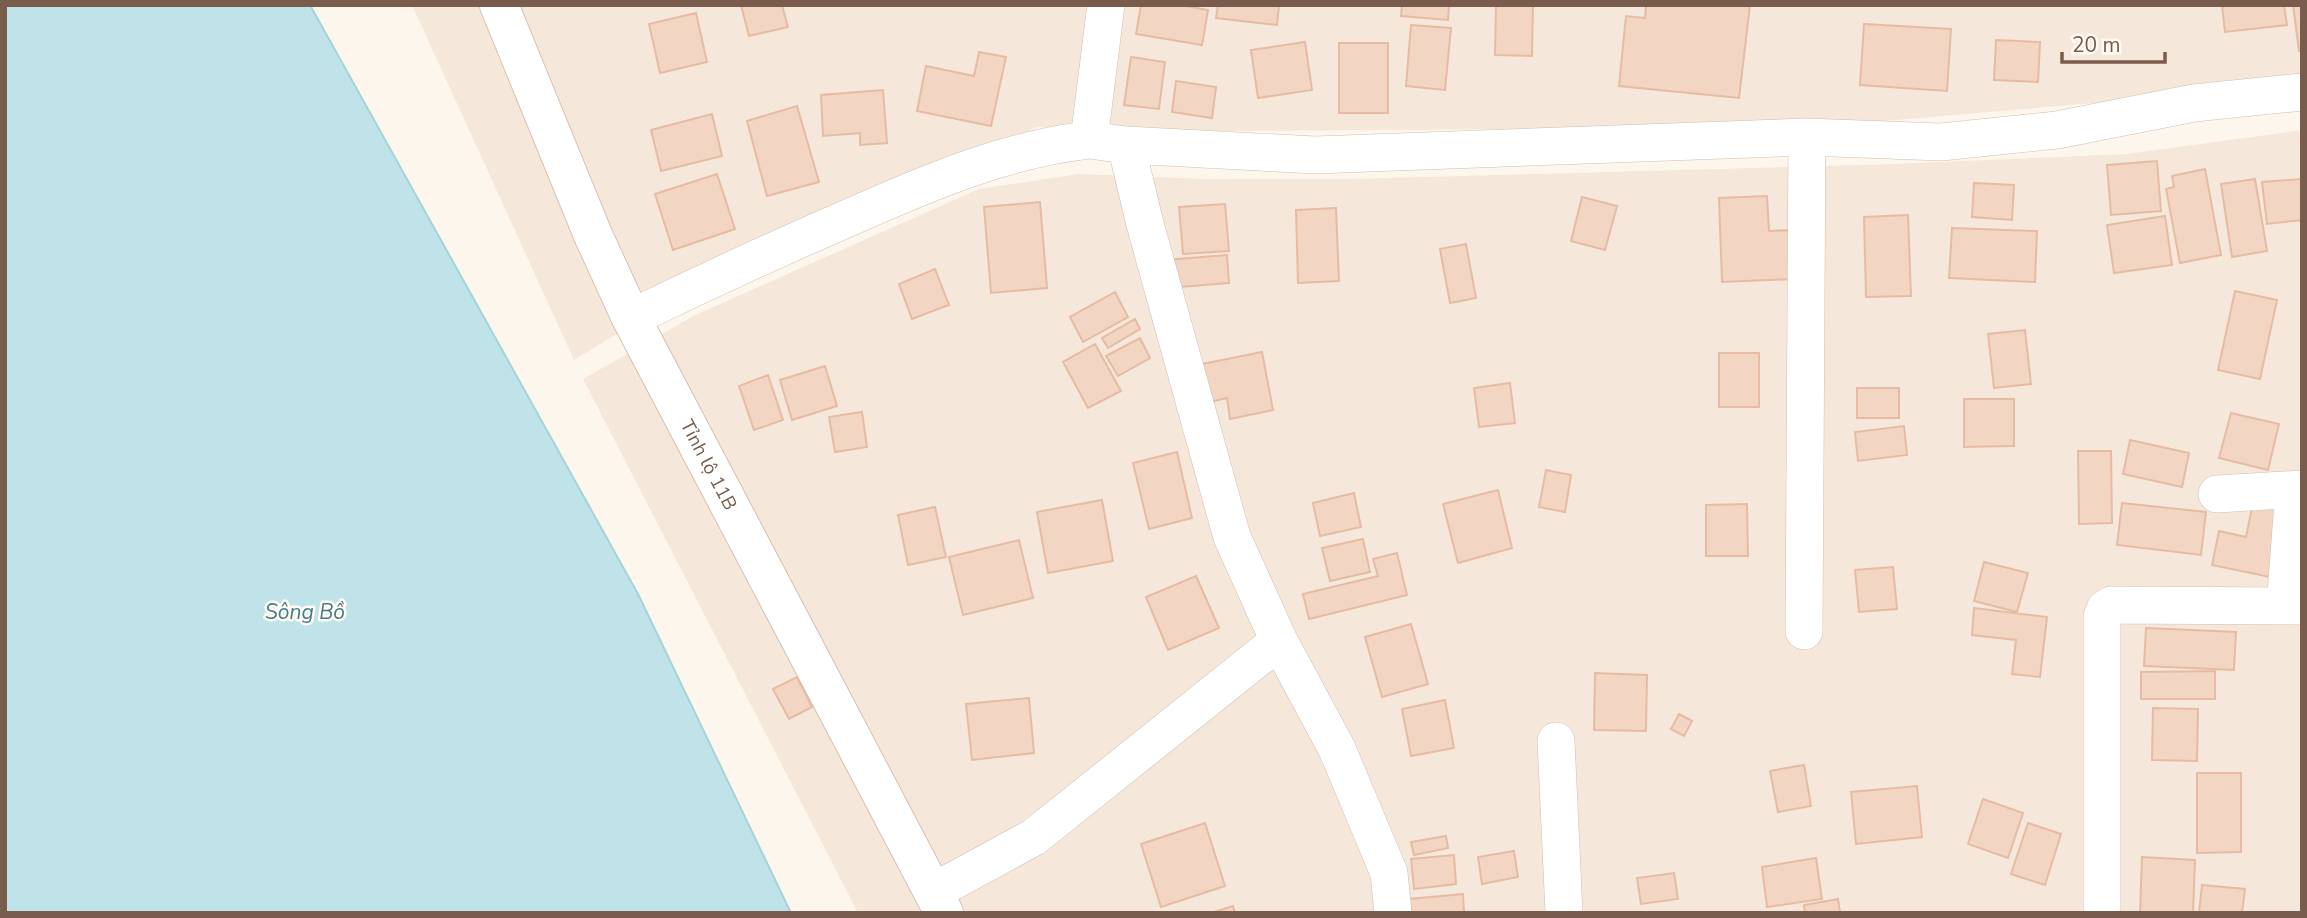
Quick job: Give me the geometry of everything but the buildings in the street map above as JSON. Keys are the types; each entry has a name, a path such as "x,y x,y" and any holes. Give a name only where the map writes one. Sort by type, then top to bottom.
{"main road":[{"name":"Tỉnh lộ 11B","path":"499,5 593,234 631,318 939,902"}],"street":[{"path":"1089,140 1106,5"},
{"path":"631,318 755,258 935,180 1052,144 1089,140 1126,145 1315,155 1807,137 1941,142 2057,130 2194,103 2302,92"},
{"path":"1804,631 1807,137"},
{"path":"1126,145 1145,224 1233,537 1279,641 1348,774 1389,873 1393,913"},
{"path":"2102,913 2102,617 2105,609 2111,605 2294,606 2298,489 2217,494"},
{"path":"939,902 1034,837 1279,641"},
{"path":"1556,741 1564,913"}],"shaded area":[{"path":"412,5 2302,5 2302,79 2210,93 1815,127 1220,131 1036,127 973,161 797,224 574,360"},
{"path":"2302,130 2302,913 858,913 583,379 695,315 979,189 1078,174 1205,179 1351,179 1893,164 2127,154"}],"water":[{"name":"Sông Bồ","path":"5,5 310,5 638,594 791,913 5,913"}]}
